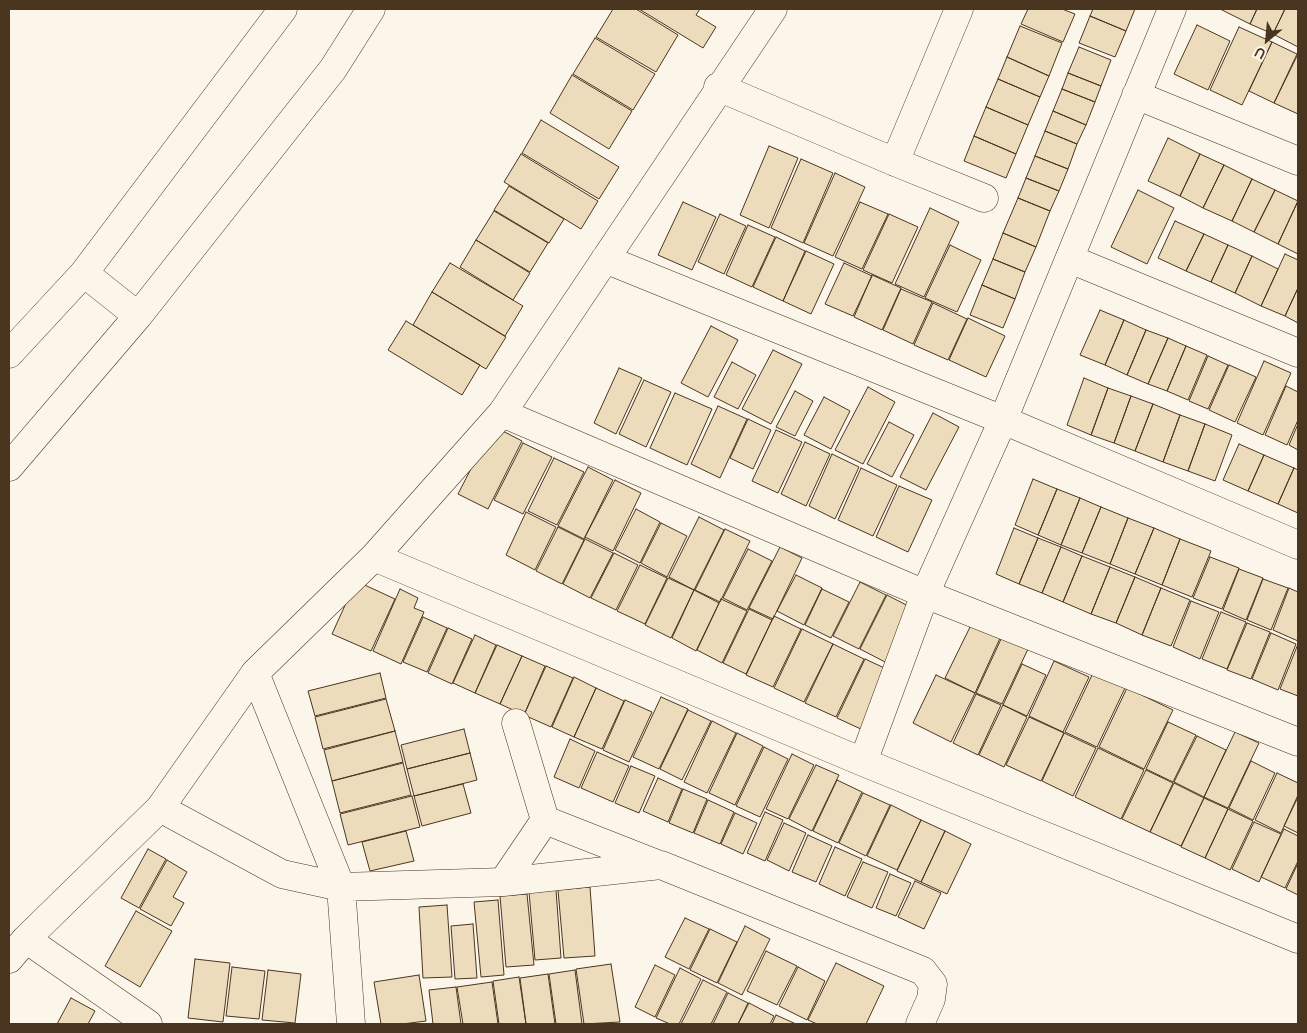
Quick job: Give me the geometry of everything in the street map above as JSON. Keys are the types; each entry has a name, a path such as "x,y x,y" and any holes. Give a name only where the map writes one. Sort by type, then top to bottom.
{"street":[{"path":"9,354 84,273 283,9"},
{"path":"9,467 138,316 333,68 371,9"},
{"path":"148,1024 17,949 160,808 255,673 374,557 502,414 718,88 773,9"},
{"path":"895,162 958,9"},
{"path":"863,762 925,594 1003,420 1172,9"},
{"path":"718,88 984,198"},
{"path":"1136,95 1298,161"},
{"path":"605,259 1003,420 1298,545"},
{"path":"1070,259 1298,353"},
{"path":"84,273 138,316"},
{"path":"502,414 925,594 1298,742"},
{"path":"374,557 863,762 1298,940"},
{"path":"255,673 341,888 351,1024"},
{"path":"516,723 545,820"},
{"path":"160,808 282,874 341,888 503,882 661,865"},
{"path":"503,882 545,820"},
{"path":"545,820 923,971 933,984 931,999 920,1024"}],"building":[{"path":"613,9 636,9 678,35 656,72 596,37"},
{"path":"639,9 700,9 696,15 716,27 703,48"},
{"path":"1028,9 1062,9 1075,14 1063,42 1021,24"},
{"path":"1093,9 1135,9 1126,31 1090,16"},
{"path":"1220,9 1257,9 1250,24"},
{"path":"1257,9 1285,9 1273,34 1250,24"},
{"path":"1285,9 1298,9 1298,47 1273,34"},
{"path":"1090,16 1126,31 1115,57 1079,43"},
{"path":"1197,25 1230,41 1208,90 1174,74"},
{"path":"1020,26 1062,43 1049,76 1007,57"},
{"path":"1239,27 1272,42 1242,105 1210,90"},
{"path":"595,38 655,74 633,110 573,74"},
{"path":"1272,42 1297,54 1274,103 1249,91"},
{"path":"1079,47 1111,60 1101,86 1068,73"},
{"path":"1298,54 1298,114 1274,103"},
{"path":"1007,57 1049,76 1040,97 998,79"},
{"path":"1068,73 1101,86 1095,102 1062,89"},
{"path":"572,75 632,111 609,149 550,113"},
{"path":"998,79 1040,97 1028,125 986,107"},
{"path":"1062,89 1095,102 1086,125 1053,111"},
{"path":"986,107 1028,125 1016,154 974,136"},
{"path":"1053,111 1086,125 1077,144 1045,131"},
{"path":"541,120 619,167 599,199 522,153"},
{"path":"1045,131 1077,144 1068,169 1035,156"},
{"path":"974,136 1016,154 1006,178 964,161"},
{"path":"1168,138 1200,154 1180,196 1148,181"},
{"path":"769,146 798,158 769,228 740,215"},
{"path":"521,154 598,201 581,229 504,182"},
{"path":"1200,154 1224,165 1203,208 1180,196"},
{"path":"1035,156 1068,169 1059,191 1026,178"},
{"path":"801,159 833,173 803,243 771,228"},
{"path":"1224,165 1252,179 1232,221 1203,208"},
{"path":"835,173 865,187 833,256 804,243"},
{"path":"1026,178 1059,191 1050,211 1018,198"},
{"path":"1252,179 1275,190 1254,232 1232,221"},
{"path":"509,186 564,219 549,243 494,210"},
{"path":"1138,190 1174,208 1147,264 1111,247"},
{"path":"1275,190 1298,201 1278,244 1254,232"},
{"path":"1018,198 1050,211 1036,247 1003,233"},
{"path":"1298,201 1298,254 1278,244"},
{"path":"683,202 716,217 692,270 658,255"},
{"path":"860,202 888,214 862,269 835,257"},
{"path":"930,208 959,222 924,297 895,284"},
{"path":"494,211 548,243 530,272 476,240"},
{"path":"720,214 746,226 724,274 698,262"},
{"path":"889,214 918,227 892,283 863,270"},
{"path":"1175,221 1204,234 1186,271 1158,258"},
{"path":"748,225 775,237 752,287 726,275"},
{"path":"1003,233 1036,247 1025,272 993,259"},
{"path":"1204,234 1228,245 1211,282 1186,271"},
{"path":"776,237 805,251 783,301 753,287"},
{"path":"476,240 530,273 513,300 460,267"},
{"path":"950,245 981,260 957,312 925,298"},
{"path":"1228,245 1252,256 1235,293 1211,282"},
{"path":"806,251 834,264 811,314 783,301"},
{"path":"1285,254 1298,260 1298,288 1285,316 1261,306"},
{"path":"1252,256 1278,269 1261,306 1235,293"},
{"path":"993,259 1025,272 1015,299 982,285"},
{"path":"450,263 523,306 505,336 432,292"},
{"path":"844,263 872,276 853,316 825,304"},
{"path":"872,275 901,288 882,330 854,317"},
{"path":"982,285 1015,299 1003,328 970,315"},
{"path":"1298,288 1298,323 1285,316"},
{"path":"901,289 932,302 913,344 883,330"},
{"path":"432,292 506,337 486,369 413,325"},
{"path":"933,303 967,319 948,360 914,345"},
{"path":"1100,310 1124,320 1105,365 1080,355"},
{"path":"968,318 1005,336 986,377 949,360"},
{"path":"1124,320 1146,330 1127,375 1105,365"},
{"path":"406,321 480,365 462,395 388,350"},
{"path":"711,326 738,340 708,397 681,383"},
{"path":"1146,330 1168,338 1148,384 1127,375"},
{"path":"1168,338 1186,346 1167,391 1148,384"},
{"path":"1186,346 1207,355 1188,400 1167,391"},
{"path":"773,350 802,364 771,424 742,409"},
{"path":"1208,356 1228,365 1208,409 1189,401"},
{"path":"1264,361 1291,373 1263,435 1237,423"},
{"path":"732,362 756,375 738,409 714,397"},
{"path":"1229,365 1256,377 1235,422 1209,410"},
{"path":"619,368 642,378 616,434 594,423"},
{"path":"1084,378 1108,388 1091,435 1067,425"},
{"path":"644,380 671,392 646,447 619,434"},
{"path":"1286,386 1298,392 1298,420 1287,445 1265,435"},
{"path":"868,387 895,402 863,464 835,450"},
{"path":"1108,388 1131,396 1114,443 1091,435"},
{"path":"795,391 813,401 795,436 776,427"},
{"path":"675,393 712,409 687,465 650,448"},
{"path":"1131,396 1153,404 1135,451 1114,443"},
{"path":"824,397 850,411 831,449 804,435"},
{"path":"1153,404 1180,415 1163,462 1135,451"},
{"path":"718,406 747,419 720,478 691,464"},
{"path":"933,413 959,427 926,490 900,477"},
{"path":"1180,415 1205,424 1188,471 1163,462"},
{"path":"748,419 771,430 753,469 730,458"},
{"path":"889,422 914,435 892,477 867,464"},
{"path":"1205,424 1232,435 1215,481 1188,471"},
{"path":"1298,424 1298,450 1289,445"},
{"path":"493,426 522,441 488,509 458,494"},
{"path":"776,430 802,442 778,493 752,481"},
{"path":"805,442 830,454 806,506 781,494"},
{"path":"523,443 552,457 523,514 494,500"},
{"path":"1239,444 1264,455 1248,491 1223,480"},
{"path":"832,454 859,467 835,519 809,506"},
{"path":"1264,455 1294,468 1278,504 1248,491"},
{"path":"554,458 584,472 557,525 528,511"},
{"path":"588,467 613,480 584,539 558,526"},
{"path":"861,468 897,485 873,536 838,520"},
{"path":"1294,468 1298,470 1298,513 1278,504"},
{"path":"1033,479 1057,489 1038,535 1015,525"},
{"path":"615,480 641,493 613,551 585,537"},
{"path":"899,486 932,500 908,552 876,537"},
{"path":"1057,489 1080,498 1061,545 1038,535"},
{"path":"1080,498 1101,507 1082,553 1061,545"},
{"path":"1101,507 1128,518 1110,564 1082,553"},
{"path":"636,509 660,522 640,563 615,550"},
{"path":"526,512 556,527 535,570 506,555"},
{"path":"699,517 724,530 694,590 669,577"},
{"path":"1128,518 1154,528 1135,574 1110,564"},
{"path":"661,523 687,536 667,577 641,563"},
{"path":"558,527 584,540 562,584 536,571"},
{"path":"1014,528 1038,538 1019,584 996,574"},
{"path":"1154,528 1180,539 1162,585 1135,574"},
{"path":"725,529 750,541 720,602 695,590"},
{"path":"1038,538 1061,547 1042,593 1019,584"},
{"path":"585,539 613,553 590,598 563,584"},
{"path":"1180,539 1211,551 1192,597 1162,585"},
{"path":"780,547 802,558 773,619 749,608"},
{"path":"1061,547 1082,556 1063,602 1042,593"},
{"path":"748,549 772,561 747,610 723,598"},
{"path":"614,553 638,565 616,610 591,598"},
{"path":"1082,556 1110,567 1091,614 1063,602"},
{"path":"1210,557 1239,568 1222,609 1193,598"},
{"path":"640,565 667,578 645,624 617,611"},
{"path":"1110,567 1135,577 1116,623 1091,614"},
{"path":"1239,569 1263,578 1246,620 1223,610"},
{"path":"796,575 822,588 804,625 777,611"},
{"path":"1135,577 1161,588 1142,635 1116,623"},
{"path":"668,578 694,590 671,638 645,625"},
{"path":"1263,579 1288,588 1271,630 1247,620"},
{"path":"356,581 395,599 371,651 332,634"},
{"path":"860,582 886,595 859,649 833,636"},
{"path":"1161,588 1190,600 1171,646 1142,635"},
{"path":"1289,588 1298,592 1298,641 1273,630"},
{"path":"400,589 418,598 414,608 424,612 401,664 373,651"},
{"path":"822,589 849,602 831,638 805,625"},
{"path":"694,590 719,603 696,651 672,638"},
{"path":"887,595 914,609 887,663 860,649"},
{"path":"721,599 747,611 722,663 697,650"},
{"path":"1191,601 1219,612 1200,659 1173,647"},
{"path":"749,609 772,620 746,674 723,663"},
{"path":"1221,612 1246,622 1227,669 1202,659"},
{"path":"774,616 801,629 773,687 746,675"},
{"path":"423,617 447,628 427,672 403,662"},
{"path":"972,623 1001,636 975,693 945,678"},
{"path":"1247,623 1270,632 1251,679 1227,670"},
{"path":"448,628 472,639 452,684 428,673"},
{"path":"802,629 833,644 804,702 774,688"},
{"path":"1271,633 1296,644 1278,690 1252,679"},
{"path":"475,635 496,645 475,693 453,683"},
{"path":"1002,637 1028,649 1002,704 976,693"},
{"path":"833,644 864,659 836,717 805,703"},
{"path":"1298,644 1298,696 1280,689"},
{"path":"497,645 522,656 500,704 475,693"},
{"path":"522,656 545,666 524,715 500,704"},
{"path":"865,659 891,671 863,730 837,718"},
{"path":"1054,661 1089,677 1063,732 1029,716"},
{"path":"1022,664 1046,675 1027,716 1003,705"},
{"path":"546,666 573,678 551,727 524,715"},
{"path":"380,673 386,698 315,716 308,691"},
{"path":"1093,673 1125,688 1097,747 1065,732"},
{"path":"936,675 975,693 951,742 913,723"},
{"path":"574,677 596,688 574,737 552,727"},
{"path":"596,688 624,701 602,749 574,737"},
{"path":"1127,688 1173,710 1144,769 1099,747"},
{"path":"976,694 1001,705 978,755 953,743"},
{"path":"661,697 688,709 659,769 633,757"},
{"path":"386,699 395,731 323,749 315,717"},
{"path":"625,700 652,712 629,762 603,750"},
{"path":"1003,705 1027,717 1004,767 979,755"},
{"path":"688,710 711,721 682,780 660,769"},
{"path":"1029,717 1064,733 1041,781 1006,765"},
{"path":"712,721 736,733 707,793 684,782"},
{"path":"1168,722 1196,735 1173,782 1146,769"},
{"path":"464,729 470,753 407,769 401,745"},
{"path":"395,731 403,762 332,781 324,750"},
{"path":"1235,732 1259,743 1228,808 1204,797"},
{"path":"737,733 763,746 735,805 709,793"},
{"path":"1064,733 1096,748 1073,796 1042,781"},
{"path":"1197,736 1226,750 1204,797 1174,782"},
{"path":"570,739 595,751 579,788 554,777"},
{"path":"764,747 788,759 760,817 736,806"},
{"path":"1098,748 1144,770 1121,819 1075,797"},
{"path":"597,752 629,766 613,802 581,788"},
{"path":"470,753 477,780 414,796 407,769"},
{"path":"792,754 814,765 788,819 766,809"},
{"path":"1251,761 1275,773 1253,820 1229,808"},
{"path":"403,763 411,795 340,813 332,781"},
{"path":"816,765 839,775 812,831 789,819"},
{"path":"631,766 655,776 639,813 615,803"},
{"path":"1146,770 1173,783 1150,832 1122,819"},
{"path":"1277,773 1298,783 1298,795 1281,833 1255,820"},
{"path":"658,778 682,789 668,822 643,811"},
{"path":"837,780 862,792 838,843 813,831"},
{"path":"1174,783 1204,798 1181,846 1150,832"},
{"path":"463,784 471,813 422,826 414,796"},
{"path":"683,789 707,799 693,833 669,823"},
{"path":"863,793 890,805 866,856 839,843"},
{"path":"412,796 420,827 348,845 340,814"},
{"path":"1298,797 1298,833 1284,826"},
{"path":"1204,798 1228,809 1205,858 1181,847"},
{"path":"708,800 734,812 720,844 694,833"},
{"path":"891,805 921,820 897,870 867,856"},
{"path":"1228,809 1253,821 1230,870 1205,858"},
{"path":"765,812 783,820 765,861 747,853"},
{"path":"735,813 757,823 743,854 721,844"},
{"path":"921,820 945,831 921,882 897,871"},
{"path":"1254,822 1281,834 1259,882 1232,869"},
{"path":"784,823 806,833 789,871 767,860"},
{"path":"1284,829 1298,836 1298,861 1285,888 1261,877"},
{"path":"406,831 414,861 370,871 362,842"},
{"path":"945,831 971,844 947,894 921,882"},
{"path":"808,835 832,846 816,882 792,872"},
{"path":"835,847 862,859 845,896 819,884"},
{"path":"148,849 166,859 139,908 121,898"},
{"path":"167,860 187,872 173,897 184,903 171,926 140,909"},
{"path":"863,862 888,872 872,908 847,897"},
{"path":"1298,863 1298,895 1286,889"},
{"path":"890,874 911,883 896,916 876,908"},
{"path":"915,881 941,893 924,929 898,917"},
{"path":"590,887 595,956 564,958 558,890"},
{"path":"556,890 561,958 535,960 529,892"},
{"path":"527,894 534,965 506,967 500,896"},
{"path":"498,900 504,975 481,977 474,902"},
{"path":"447,905 452,977 423,978 419,907"},
{"path":"136,911 172,931 140,987 105,966"},
{"path":"685,918 709,929 689,969 665,957"},
{"path":"473,924 477,978 455,979 451,926"},
{"path":"745,926 770,939 742,995 718,983"},
{"path":"710,929 737,942 717,983 690,970"},
{"path":"766,951 797,966 777,1005 747,991"},
{"path":"195,959 230,963 223,1022 188,1018"},
{"path":"836,963 884,986 866,1024 817,1024 808,1020"},
{"path":"611,964 620,1022 584,1024 576,969"},
{"path":"655,965 675,975 655,1017 635,1007"},
{"path":"232,967 265,971 259,1019 226,1016"},
{"path":"798,967 825,981 807,1020 779,1006"},
{"path":"680,968 701,979 679,1024 670,1024 656,1018"},
{"path":"268,970 301,974 295,1023 262,1020"},
{"path":"575,970 582,1024 556,1024 549,974"},
{"path":"548,974 555,1024 526,1024 520,978"},
{"path":"419,975 426,1021 381,1024 374,982"},
{"path":"519,977 526,1024 499,1024 493,981"},
{"path":"703,980 727,992 711,1024 681,1024"},
{"path":"492,982 498,1024 463,1024 457,987"},
{"path":"456,987 461,1024 433,1024 429,990"},
{"path":"728,993 748,1003 738,1024 713,1024"},
{"path":"71,998 95,1011 88,1024 57,1024"},
{"path":"749,1003 774,1016 770,1024 738,1024"},
{"path":"776,1015 796,1024 772,1024"}]}
